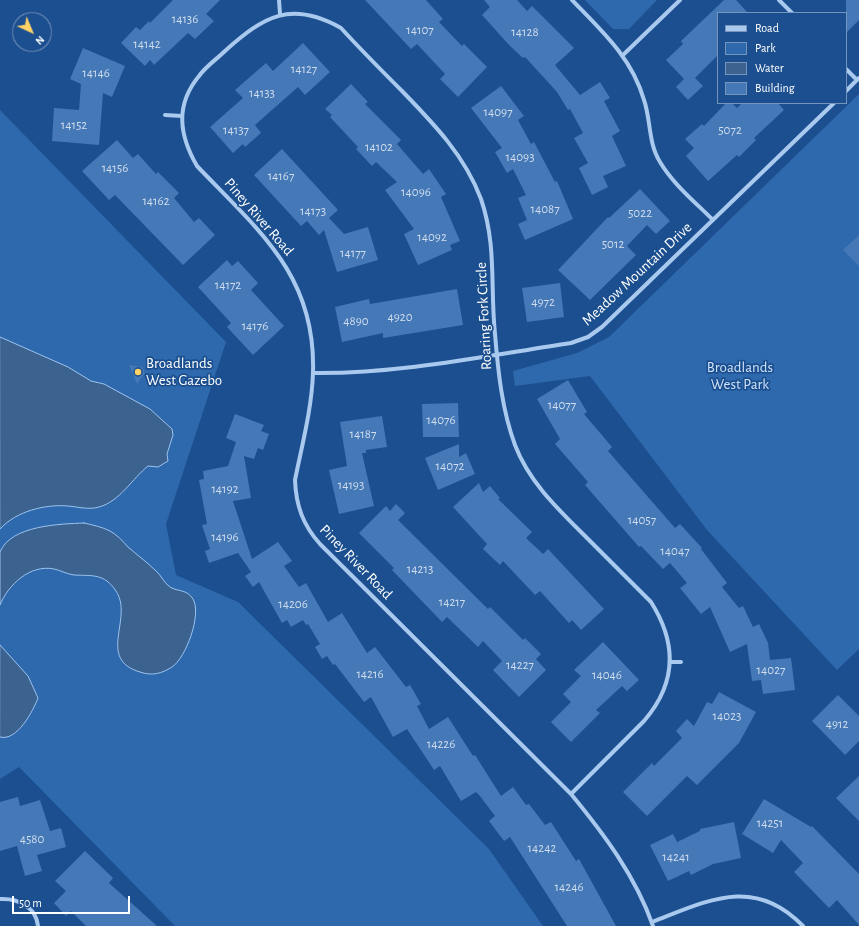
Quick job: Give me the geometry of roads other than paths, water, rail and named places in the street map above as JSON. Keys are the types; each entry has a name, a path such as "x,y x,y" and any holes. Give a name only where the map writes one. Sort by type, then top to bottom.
{"street":[{"path":"279,0 280,14"},
{"path":"572,0 623,55 636,77 645,101 653,146 659,161 670,175 713,220"},
{"path":"623,55 680,0"},
{"path":"779,0 791,12"},
{"name":"Roaring Fork Circle","path":"182,116 184,102 191,86 200,74 250,29 264,20 280,14 310,14 327,20 341,28 433,122 452,146 468,171 480,199 489,228 494,261 493,315 496,355 506,419 515,446 528,471 555,506 650,602 661,619 668,638 670,662 668,677 662,694 653,710 571,794"},
{"path":"847,70 858,79 847,90"},
{"name":"Meadow Mountain Drive","path":"313,373 348,374 383,371 570,343 588,337 602,327 833,104"},
{"path":"165,115 182,116"},
{"name":"Piney River Road","path":"182,116 183,134 188,151 197,166 270,243 285,264 294,281 307,315 312,344 313,373 296,480 296,496 300,514 309,531 320,544 571,794 595,822 619,858 640,896 652,924 711,899 731,896 750,897 770,903 786,912 803,926"},
{"path":"670,662 681,662"},
{"path":"0,899 8,898 20,902 29,908 36,916 38,926"}],"water":[{"path":"0,337 68,367 91,381 104,384 150,409 172,429 173,435 167,454 168,461 158,467 148,466 119,495 113,500 99,507 84,508 50,506 32,510 14,518 0,529"},
{"path":"84,523 101,527 113,533 158,573 168,585 173,589 188,594 193,599 195,615 191,635 182,655 172,667 156,674 149,674 127,666 120,658 118,637 121,613 120,602 116,591 107,581 102,578 74,575 54,569 45,568 37,570 28,573 14,584 8,590 0,605 0,552 6,543 25,531 50,525"},
{"path":"0,645 28,676 38,698 24,724 12,735 6,737 0,737"}],"place":[{"name":"Broadlands West Gazebo","path":"138,372"}],"park label":[{"name":"Broadlands West Park","path":"740,376"}]}
